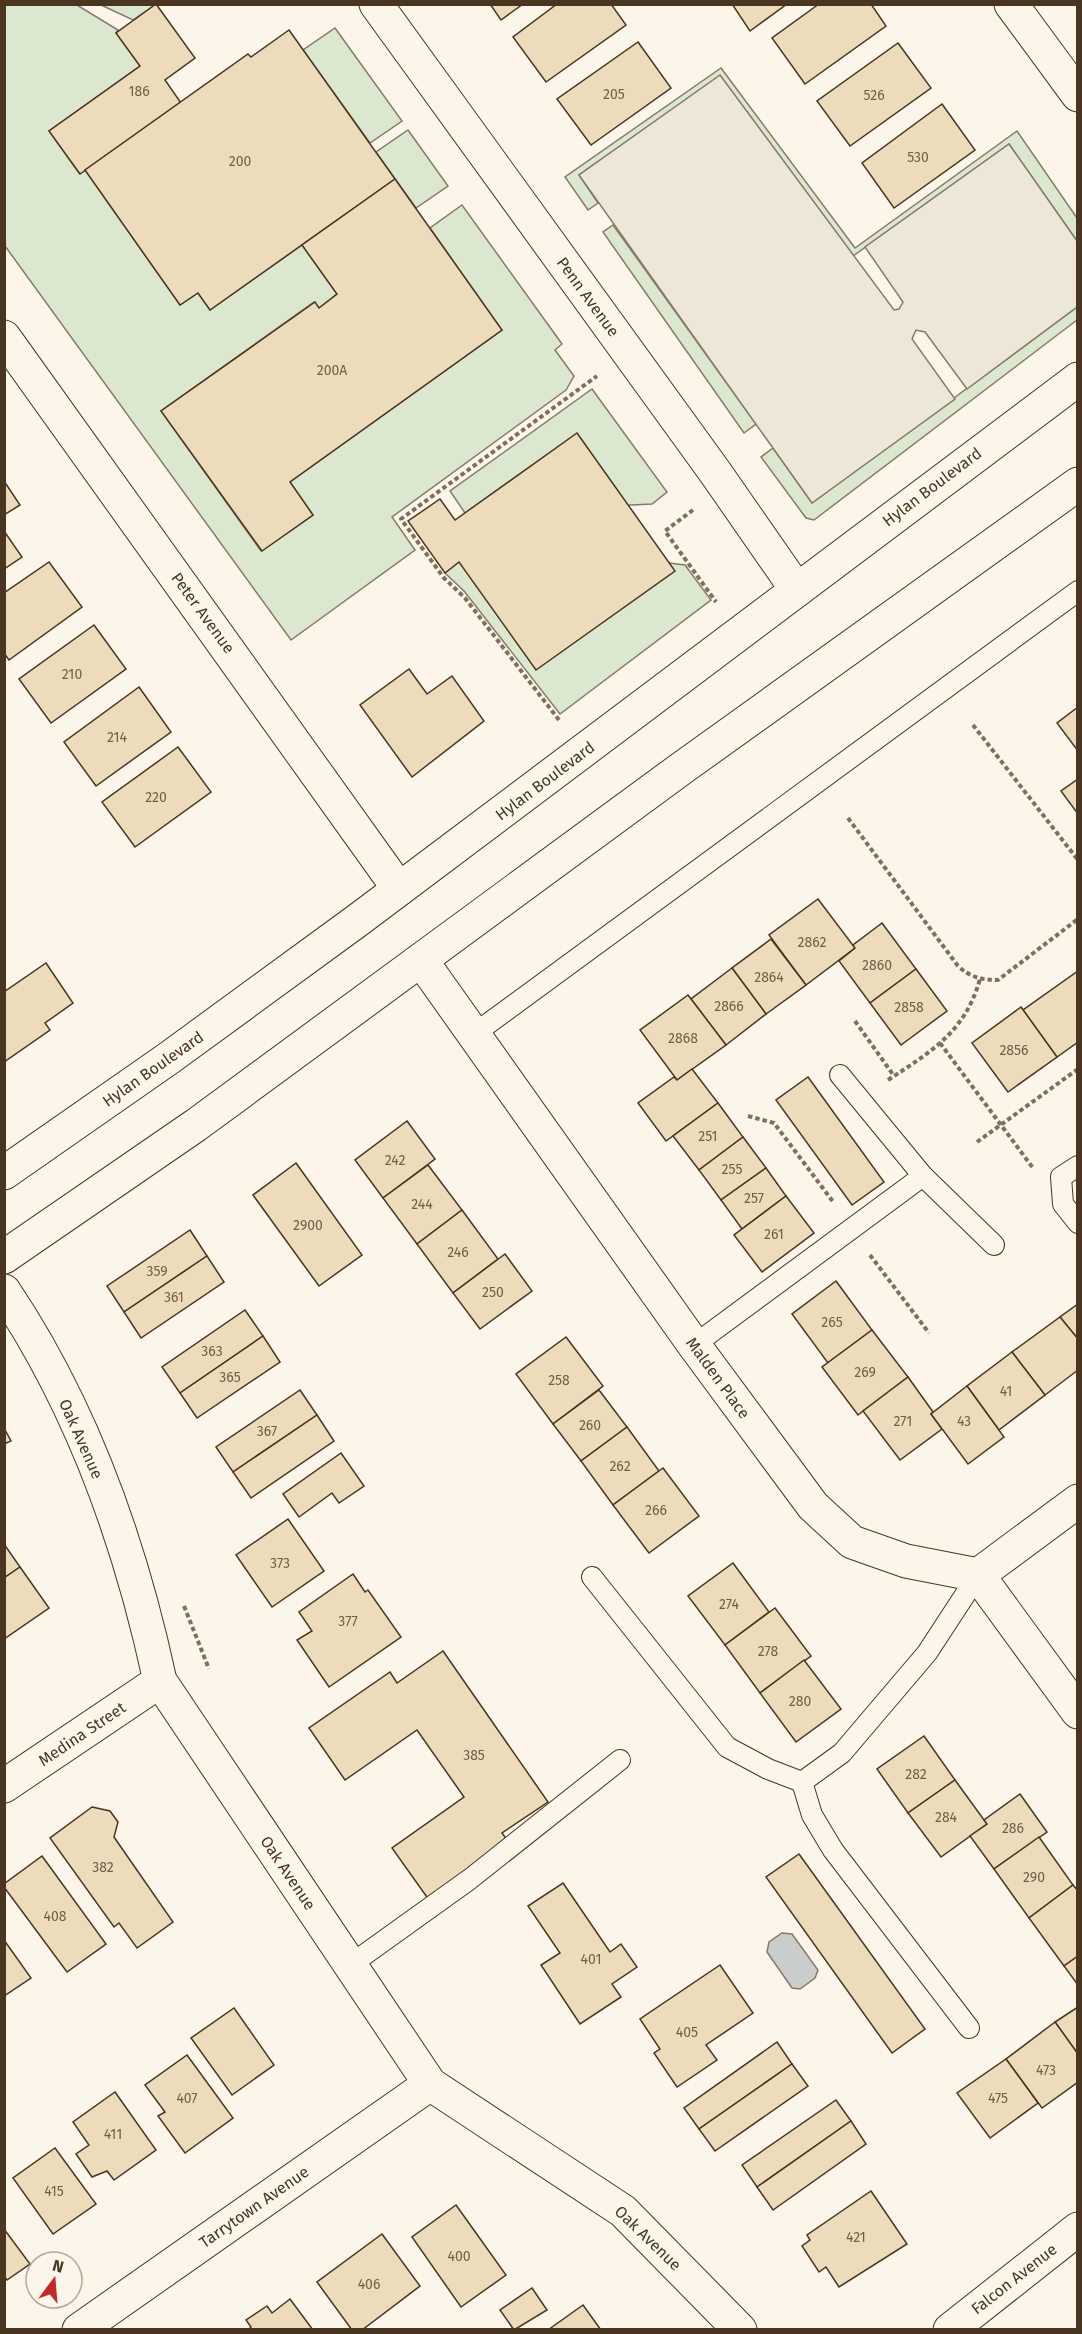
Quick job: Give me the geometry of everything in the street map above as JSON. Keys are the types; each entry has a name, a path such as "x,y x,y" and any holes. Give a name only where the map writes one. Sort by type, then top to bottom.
{"street":[{"name":"Penn Avenue","path":"376,4 708,463 797,590"},
{"path":"1011,4 1077,95"},
{"name":"Peter Avenue","path":"4,337 399,890"},
{"name":"Hylan Boulevard","path":"4,1173 169,1058 399,890 1077,379"},
{"path":"4,1257 187,1132 682,768 1077,484"},
{"name":"Malden Place","path":"421,960 694,1345 813,1506 852,1542 906,1562 978,1575"},
{"name":"Oak Avenue","path":"4,1292 28,1327 80,1431 117,1522 147,1620 160,1682 430,2084 623,2211 740,2330"},
{"path":"1077,1501 978,1575 1077,1712"},
{"name":"Medina Street","path":"4,1786 160,1682"},
{"name":"Tarrytown Avenue","path":"79,2330 430,2084"},
{"name":"Falcon Avenue","path":"950,2330 1077,2229"}],"lane":[{"path":"474,1034 1077,591"},
{"path":"840,1075 923,1176 994,1245"},
{"path":"1077,1166 1061,1177 1063,1204 1077,1223"},
{"path":"694,1345 923,1176"},
{"path":"802,1782 842,1753 927,1653 978,1575"},
{"path":"592,1577 727,1747 768,1769 802,1782"},
{"path":"350,1965 470,1879 620,1760"},
{"path":"802,1782 812,1815 833,1850 969,2028"}],"path":[{"path":"559,721 465,598 444,578 400,519 597,376"},
{"path":"693,510 664,531 716,602"},
{"path":"973,725 1077,860"},
{"path":"848,818 958,966 968,975 980,979 998,980 1077,920"},
{"path":"888,1080 940,1043 966,1016 980,979"},
{"path":"855,1021 894,1076"},
{"path":"940,1043 1036,1172"},
{"path":"977,1142 1077,1069"},
{"path":"748,1116 774,1123 929,1333"},
{"path":"182,1599 208,1669"}],"green space":[{"path":"4,5 77,5 118,30 116,33 140,66 49,131 79,173 85,170 180,305 198,293 210,310 302,245 337,294 319,308 314,302 161,411 261,551 313,515 290,482 502,330 430,228 462,205 562,344 555,350 574,376 566,390 392,517 415,550 291,640 5,246"},
{"path":"101,5 155,5 133,20"},
{"path":"335,28 402,121 370,143 303,50"},
{"path":"721,68 855,248 1017,131 1077,218 1077,241 1009,144 853,256 747,112 679,105 579,175 598,203 588,210 565,177"},
{"path":"408,130 448,186 416,208 376,152"},
{"path":"613,225 756,424 744,433 603,232"},
{"path":"1077,307 1077,320 814,520 806,518 761,457 773,448 812,503"},
{"path":"592,389 667,492 652,504 465,513 450,491"},
{"path":"459,562 685,565 711,600 560,714 464,591 445,573"}],"shaded area":[{"path":"720,75 894,310 899,309 903,302 865,247 1009,144 1077,241 1077,307 967,389 925,332 916,330 912,339 955,399 812,503 579,175"},
{"path":"782,1933 792,1934 818,1970 815,1978 800,1989 792,1988 767,1952 769,1942"}],"building":[{"path":"156,4 195,58 165,80 181,103 80,174 49,131 140,66 116,33"},
{"path":"490,4 523,4 501,20"},
{"path":"557,4 611,4 626,25 546,82 513,37"},
{"path":"732,4 787,4 750,31"},
{"path":"819,4 871,4 886,26 805,84 772,38"},
{"path":"289,30 395,179 210,310 198,293 180,305 85,170 248,54 251,57"},
{"path":"638,42 671,88 591,145 557,99"},
{"path":"898,43 931,88 850,146 817,101"},
{"path":"942,104 975,150 894,208 862,163"},
{"path":"395,179 502,330 290,482 313,515 262,551 161,411 315,302 319,308 337,294 302,245"},
{"path":"577,433 675,571 536,670 459,562 445,573 408,521 440,499 455,520"},
{"path":"6,484 20,505 4,515 4,485"},
{"path":"4,531 22,557 4,569"},
{"path":"49,562 82,607 9,660 4,653 4,593"},
{"path":"94,625 126,669 51,723 19,679"},
{"path":"409,669 427,694 452,676 484,721 412,777 360,705"},
{"path":"139,687 171,732 96,786 64,742"},
{"path":"1078,707 1078,751 1057,723"},
{"path":"178,747 211,792 135,847 102,802"},
{"path":"1078,779 1078,814 1061,791"},
{"path":"818,899 855,948 806,985 769,935"},
{"path":"882,923 916,969 870,1003 839,961 855,948 853,945"},
{"path":"771,939 806,985 766,1014 732,968"},
{"path":"46,963 73,1003 45,1023 50,1030 4,1062 4,992"},
{"path":"732,968 766,1014 726,1045 691,999"},
{"path":"916,969 947,1011 901,1045 870,1003"},
{"path":"1078,971 1078,1042 1057,1057 1023,1010"},
{"path":"688,995 726,1045 677,1080 640,1030"},
{"path":"1021,1007 1057,1057 1008,1092 972,1043"},
{"path":"692,1069 718,1103 666,1141 638,1103 674,1077 677,1080"},
{"path":"808,1077 884,1182 852,1205 776,1100"},
{"path":"718,1103 743,1137 699,1170 673,1136"},
{"path":"407,1121 435,1159 383,1198 355,1160"},
{"path":"743,1137 766,1168 721,1200 699,1170"},
{"path":"296,1163 362,1255 319,1286 253,1195"},
{"path":"428,1165 462,1210 417,1244 383,1198"},
{"path":"766,1168 786,1196 742,1229 721,1200"},
{"path":"786,1196 814,1233 762,1272 734,1235"},
{"path":"462,1210 498,1259 453,1293 417,1244"},
{"path":"190,1230 207,1256 124,1312 107,1286"},
{"path":"505,1254 532,1291 480,1329 453,1293"},
{"path":"207,1256 224,1282 141,1338 124,1312"},
{"path":"836,1281 872,1330 828,1363 792,1314"},
{"path":"1078,1304 1078,1339 1060,1317"},
{"path":"245,1310 263,1336 180,1393 162,1367"},
{"path":"1060,1317 1078,1339 1078,1370 1045,1395 1012,1352"},
{"path":"872,1330 908,1377 858,1415 822,1367"},
{"path":"263,1336 280,1362 197,1418 180,1393"},
{"path":"566,1337 603,1386 553,1424 516,1374"},
{"path":"1012,1352 1045,1395 999,1430 967,1386"},
{"path":"908,1377 942,1429 900,1460 863,1411"},
{"path":"967,1386 1004,1437 968,1464 931,1414"},
{"path":"300,1390 317,1415 233,1472 216,1447"},
{"path":"599,1390 627,1427 581,1461 553,1424"},
{"path":"317,1415 334,1441 251,1498 233,1472"},
{"path":"627,1427 659,1471 613,1505 581,1461"},
{"path":"4,1428 11,1441 4,1444"},
{"path":"341,1453 364,1486 339,1503 332,1493 299,1517 283,1494"},
{"path":"663,1468 699,1516 649,1553 613,1505"},
{"path":"288,1519 324,1571 272,1607 236,1555"},
{"path":"4,1544 20,1567 4,1578"},
{"path":"733,1563 769,1612 725,1645 688,1596"},
{"path":"20,1567 49,1608 4,1639 4,1578"},
{"path":"353,1574 365,1592 368,1590 401,1637 329,1687 297,1640 312,1631 299,1612"},
{"path":"775,1608 811,1656 760,1693 725,1645"},
{"path":"443,1651 548,1802 502,1833 510,1844 429,1900 392,1848 464,1797 417,1730 345,1780 309,1728 390,1672 397,1683"},
{"path":"804,1660 841,1709 796,1742 760,1693"},
{"path":"924,1736 955,1780 908,1813 877,1769"},
{"path":"955,1780 987,1824 941,1857 908,1813"},
{"path":"1020,1794 1047,1832 994,1869 970,1836 987,1824 984,1820"},
{"path":"92,1807 110,1811 118,1822 114,1837 173,1922 137,1948 119,1923 114,1927 50,1838"},
{"path":"1039,1837 1073,1885 1029,1918 994,1869"},
{"path":"799,1854 925,2029 892,2053 766,1877"},
{"path":"42,1856 106,1944 67,1972 4,1887 4,1884"},
{"path":"563,1883 610,1952 621,1944 637,1967 612,1984 621,1997 580,2024 541,1965 560,1953 528,1906"},
{"path":"1073,1885 1078,1891 1078,1956 1064,1966 1029,1918"},
{"path":"4,1940 31,1978 4,1996"},
{"path":"1078,1956 1078,1985 1064,1966"},
{"path":"720,1965 753,2013 706,2045 717,2060 677,2087 654,2053 660,2049 640,2019"},
{"path":"1078,2007 1078,2054 1055,2022"},
{"path":"234,2008 274,2065 232,2095 191,2038"},
{"path":"1055,2022 1078,2054 1078,2082 1042,2108 1006,2059"},
{"path":"777,2042 792,2064 699,2129 684,2108"},
{"path":"187,2055 233,2118 185,2153 158,2116 165,2112 145,2085"},
{"path":"1006,2059 1038,2103 990,2138 957,2093"},
{"path":"792,2064 808,2086 715,2151 699,2129"},
{"path":"115,2092 156,2150 114,2180 107,2171 92,2177 76,2154 89,2145 73,2122"},
{"path":"836,2100 851,2121 757,2187 742,2165"},
{"path":"851,2121 866,2144 773,2210 757,2187"},
{"path":"55,2148 96,2204 53,2234 13,2178"},
{"path":"871,2191 907,2244 839,2287 826,2267 819,2272 802,2246 810,2240 807,2235"},
{"path":"456,2205 506,2275 461,2307 412,2237"},
{"path":"4,2229 24,2256 24,2268 7,2280 4,2276"},
{"path":"382,2234 420,2286 362,2330 352,2330 317,2282"},
{"path":"532,2288 547,2310 514,2330 500,2310"},
{"path":"290,2299 313,2330 248,2330 251,2327 246,2320 267,2306 272,2313"},
{"path":"583,2305 601,2330 548,2330"}]}
